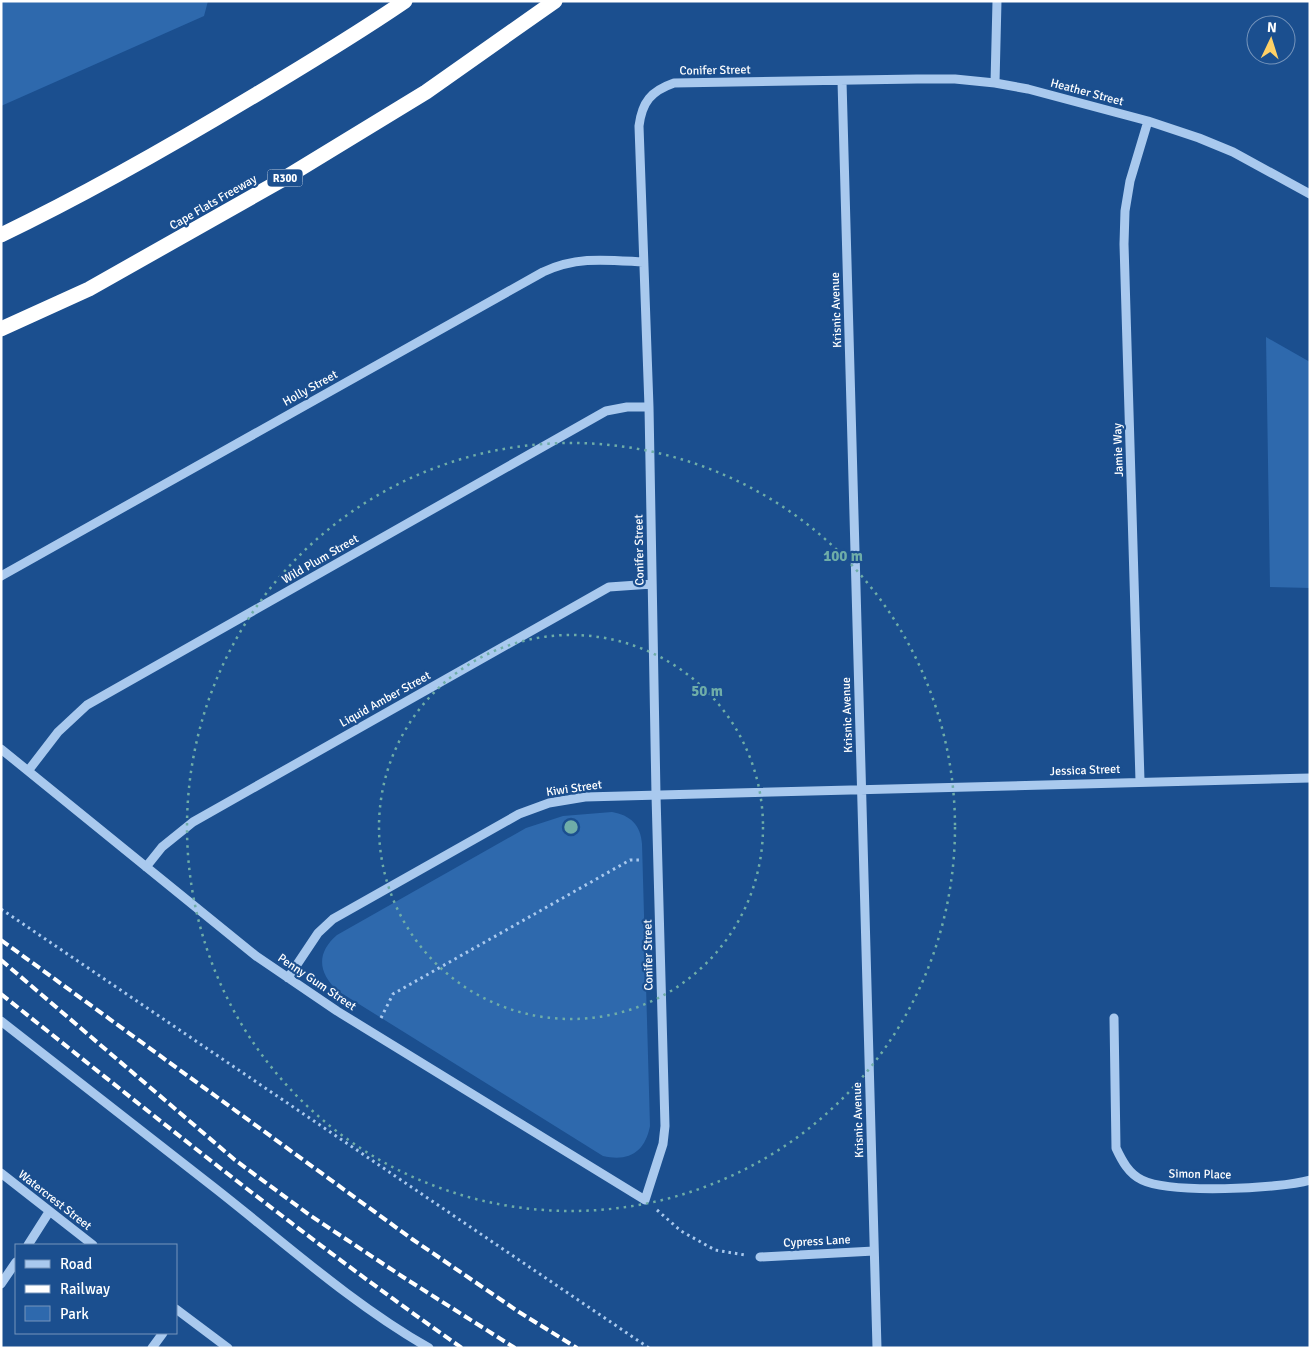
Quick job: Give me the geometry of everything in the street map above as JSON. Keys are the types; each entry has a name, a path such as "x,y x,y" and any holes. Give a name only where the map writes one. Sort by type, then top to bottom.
{"highway":[{"path":"1,235 41,216 206,124 369,26 405,1"},
{"name":"Cape Flats Freeway","path":"1,329 89,289 280,181 426,92 555,1"}],"street":[{"path":"995,82 997,1"},
{"name":"Heather Street","path":"842,81 955,79 995,82 1028,89 1148,121 1199,138 1233,152 1310,194"},
{"name":"Conifer Street","path":"645,1200 663,1144 665,1126 648,407 639,126 641,114 646,102 653,93 674,83 842,81"},
{"name":"Krisnic Avenue","path":"842,81 877,1348"},
{"name":"Jamie Way","path":"1140,781 1124,244 1125,211 1130,181 1148,121"},
{"name":"Holly Street","path":"1,576 553,267 577,260 590,259 643,262"},
{"name":"Wild Plum Street","path":"28,771 58,732 87,705 606,411 627,407 648,407"},
{"name":"Liquid Amber Street","path":"146,867 162,847 193,822 609,587 652,584"},
{"name":"Penny Gum Street","path":"1,750 256,956 373,1034 645,1200"},
{"name":"Jessica Street","path":"862,790 1140,781 1310,778"},
{"name":"Kiwi Street","path":"288,978 318,933 333,919 519,814 549,803 585,797 862,790"},
{"name":"Simon Place","path":"1114,1018 1116,1148 1125,1166 1142,1180 1161,1186 1194,1188 1277,1187 1310,1180"},
{"path":"1,1021 216,1189 331,1282 396,1329 429,1348"},
{"name":"Watercrest Street","path":"1,1173 92,1244"},
{"path":"29,1244 50,1212"},
{"name":"Cypress Lane","path":"760,1257 874,1251"},
{"path":"1,1284 15,1263"},
{"path":"178,1313 228,1348"},
{"path":"152,1348 162,1334"}],"path":[{"path":"373,1034 394,994 630,860 658,859"},
{"path":"1,910 649,1348"},
{"path":"645,1200 681,1232 715,1250 760,1257"}],"green space":[{"path":"1,1 208,1 204,16 1,106"},
{"path":"1266,337 1310,362 1310,588 1270,587"},
{"path":"612,812 629,818 637,826 642,844 650,1126 648,1135 640,1148 634,1153 621,1158 603,1156 338,991 326,977 322,963 325,949 337,935 526,828 563,816"}],"railway":[{"path":"1,940 412,1239 519,1312 577,1348"},
{"path":"1,960 235,1160 311,1216 515,1348"},
{"path":"1,994 286,1219 462,1348"}]}
